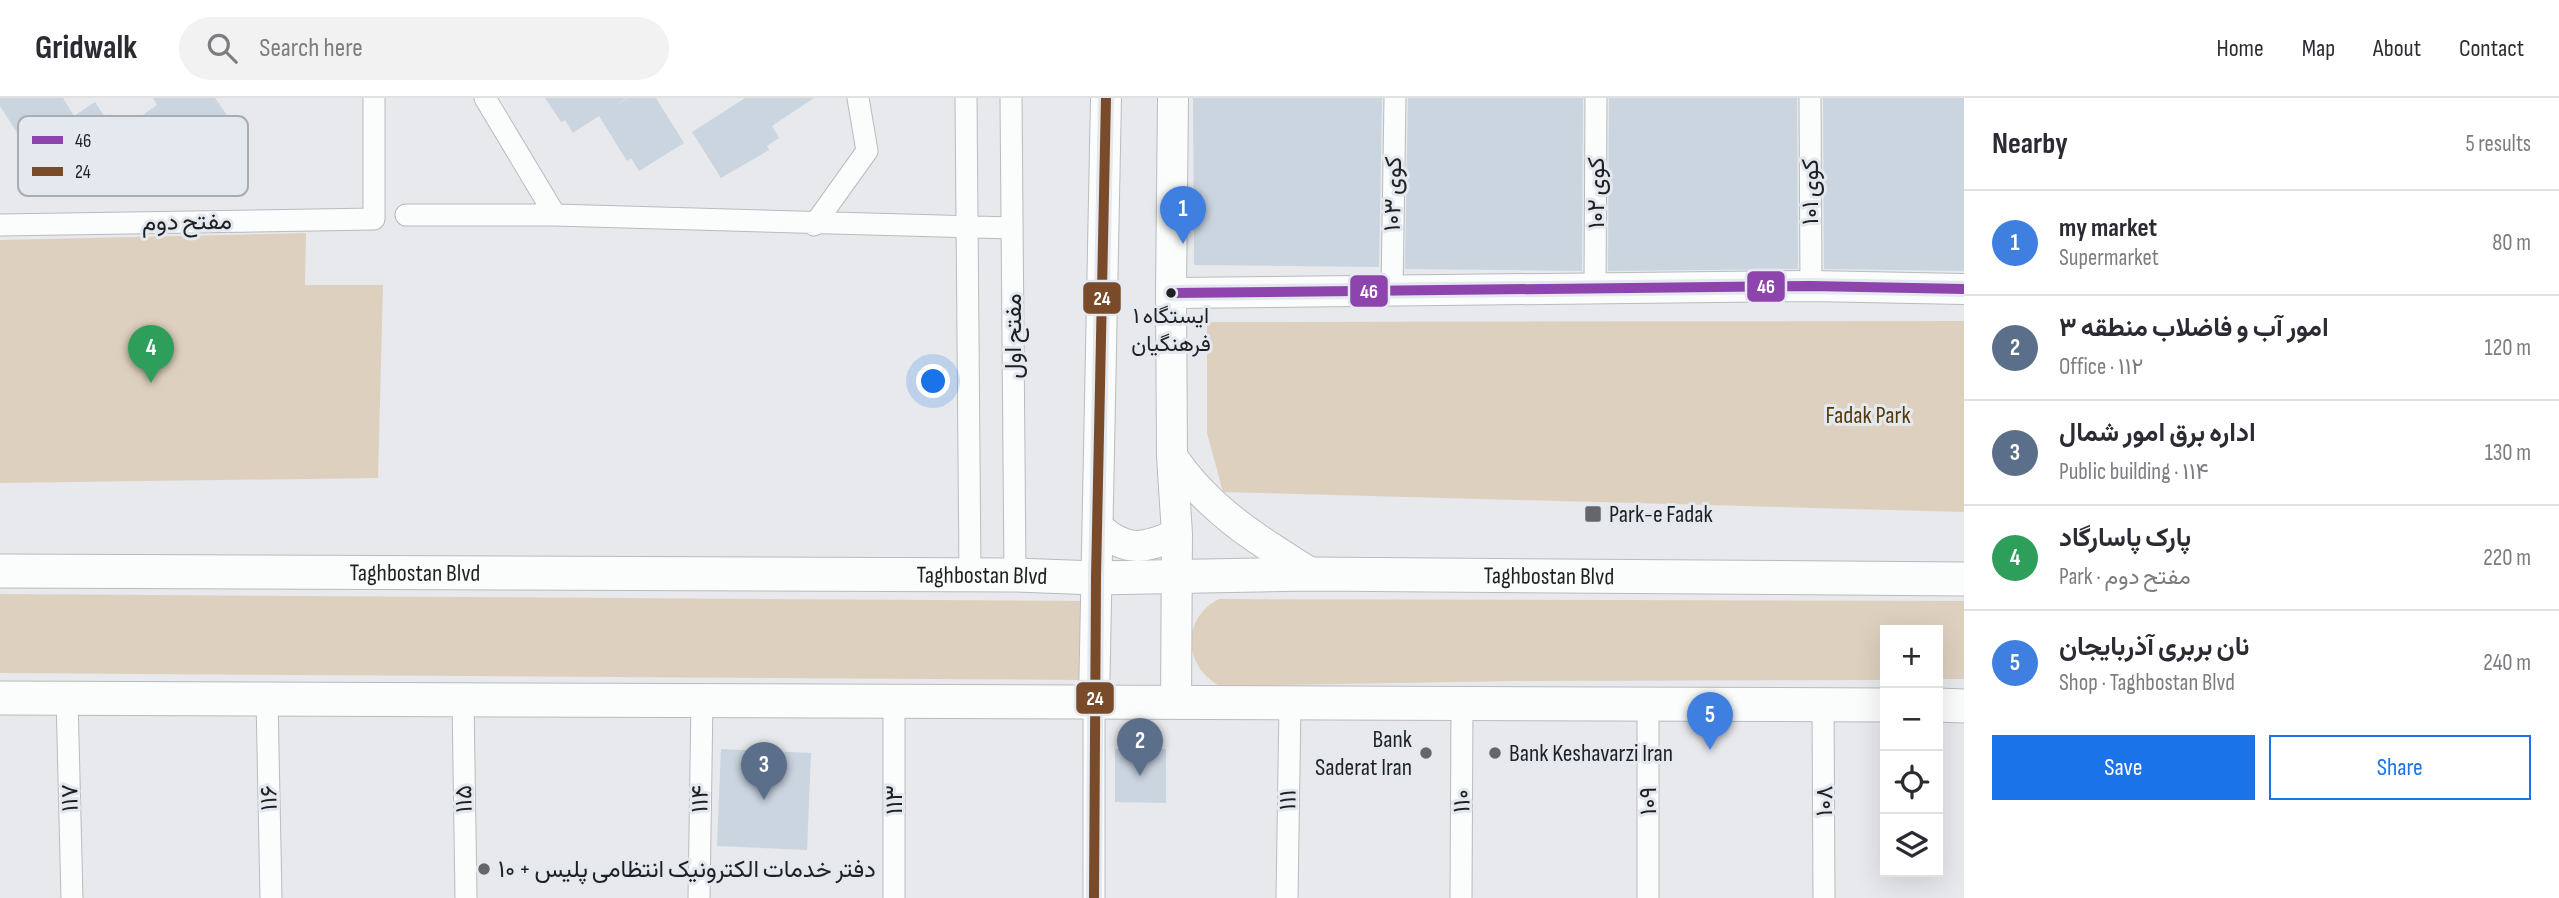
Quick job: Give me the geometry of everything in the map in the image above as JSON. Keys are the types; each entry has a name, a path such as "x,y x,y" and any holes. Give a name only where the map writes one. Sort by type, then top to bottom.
{"main road":[{"path":"1094,702 1106,98"},
{"path":"1173,98 1171,293 1172,456 1177,534 1176,704"},
{"path":"1171,293 1811,286 1964,289"},
{"path":"1172,456 1186,477 1228,519 1312,574"},
{"path":"1098,527 1115,543 1133,546 1156,544 1177,534"},
{"name":"Taghbostan Blvd","path":"0,571 1015,575 1096,578 1312,574 1964,579"},
{"path":"0,698 1880,705"},
{"path":"1943,705 1964,706"}],"street":[{"name":"مفتح دوم","path":"0,225 374,219 374,98"},
{"path":"485,98 555,215"},
{"path":"814,225 867,151 858,98"},
{"name":"مفتح اول","path":"966,98 970,575"},
{"name":"مفتح اول","path":"1012,98 1015,575"},
{"name":"کوی ۱۰۳","path":"1392,291 1395,98"},
{"name":"کوی ۱۰۲","path":"1595,288 1596,98"},
{"name":"کوی ۱۰۱","path":"1810,98 1811,286"},
{"path":"406,215 555,215 814,225 1012,228"},
{"name":"۱۱۷","path":"67,698 72,898"},
{"name":"۱۱۶","path":"267,699 271,898"},
{"name":"۱۱۵","path":"463,699 466,898"},
{"name":"۱۱۴","path":"699,898 702,700"},
{"name":"۱۱۳","path":"894,701 894,898"},
{"path":"1094,702 1094,898"},
{"name":"۱۱۱","path":"1287,898 1290,703"},
{"name":"۱۱۰","path":"1461,898 1462,704"},
{"name":"۱۰۹","path":"1648,704 1648,898"},
{"name":"۱۰۸","path":"1823,705 1824,898"}],"green space":[{"path":"306,233 305,285 383,285 378,478 0,483 0,240"},
{"name":"Fadak Park","path":"1964,321 1964,512 1223,492 1207,433 1207,322"},
{"path":"0,594 1083,601 1083,680 0,673"},
{"path":"1219,599 1964,601 1964,679 1943,679 1943,625 1880,625 1880,680 1514,681 1220,686 1208,678 1199,667 1191,643 1198,618"}],"building":[{"path":"0,98 63,98 74,116 18,116 18,134 0,106"},
{"path":"153,98 215,98 227,115 141,116 157,105"},
{"path":"545,98 627,98 607,111 628,98 656,98 684,143 639,171 631,158 627,161 599,116 573,133 565,120 561,122"},
{"path":"745,98 814,98 772,126 779,138 767,146 769,150 721,178 692,132"},
{"path":"1193,98 1382,98 1379,267 1194,265"},
{"path":"1408,98 1583,98 1582,271 1405,269"},
{"path":"1609,98 1797,98 1798,269 1608,271"},
{"path":"1823,98 1964,98 1964,271 1824,269"},
{"path":"95,102 104,116 74,116"},
{"path":"721,749 811,753 807,850 717,846"},
{"path":"1115,749 1166,749 1166,803 1115,802"}],"transit line":[{"name":"24","path":"1094,898 1096,578 1106,98"},
{"name":"46","path":"1171,293 1811,286 1964,289"}],"place":[{"name":"my market","path":"1183,244"},
{"name":"ایستگاه ۱ فرهنگیان","path":"1171,293"},
{"name":"پارک پاسارگاد","path":"151,383"},
{"name":"Park-e Fadak","path":"1593,514"},
{"name":"نان بربری آذربایجان","path":"1710,750"},
{"name":"Bank Saderat Iran","path":"1426,753"},
{"name":"Bank Keshavarzi Iran","path":"1495,753"},
{"name":"امور آب و فاضلاب منطقه ۳","path":"1140,776"},
{"name":"اداره برق امور شمال","path":"764,800"},
{"name":"دفتر خدمات الکترونیک انتظامی پلیس + ۱۰","path":"484,869"}]}
